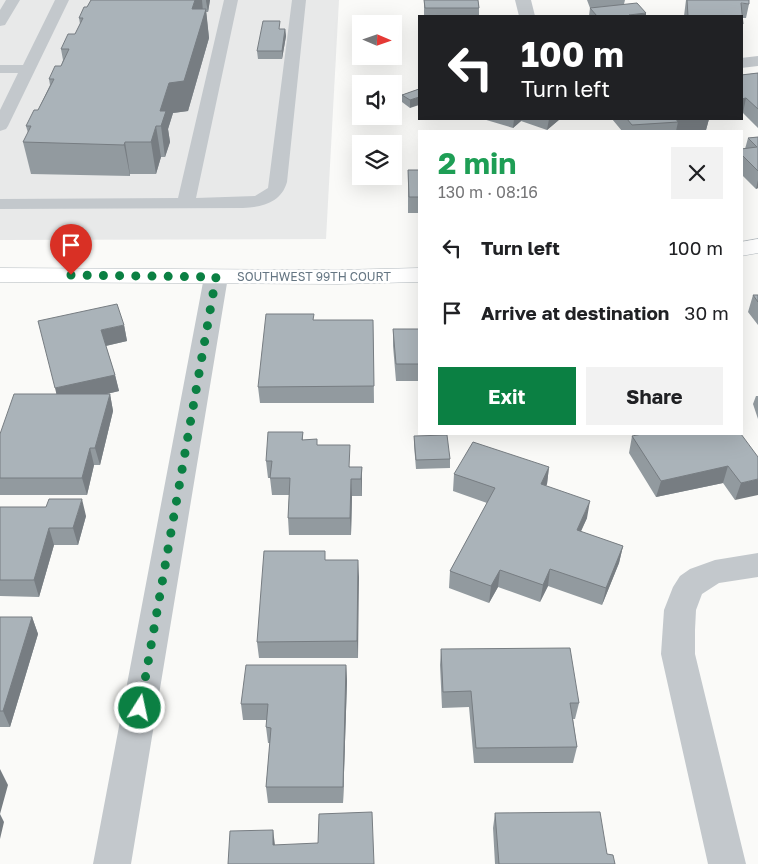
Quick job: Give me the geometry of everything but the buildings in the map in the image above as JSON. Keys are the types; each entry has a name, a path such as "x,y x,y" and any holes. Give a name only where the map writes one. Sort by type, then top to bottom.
{"street":[{"path":"523,0 527,15"},
{"path":"743,63 758,61"},
{"path":"743,249 758,246"},
{"name":"SOUTHWEST 99TH COURT","path":"0,274 216,277 418,275"},
{"path":"112,864 216,277"},
{"path":"728,864 678,654 678,623 683,597 695,579 722,569 758,565"}],"lane":[{"path":"0,22 13,0"},
{"path":"0,126 62,0"},
{"path":"186,203 231,0"},
{"path":"0,204 254,202 271,195 277,188 299,0"},
{"path":"0,69 28,69"}],"shaded area":[{"path":"0,0 339,0 326,239 0,240"}],"route":[{"path":"71,275 216,277 140,708"}]}
